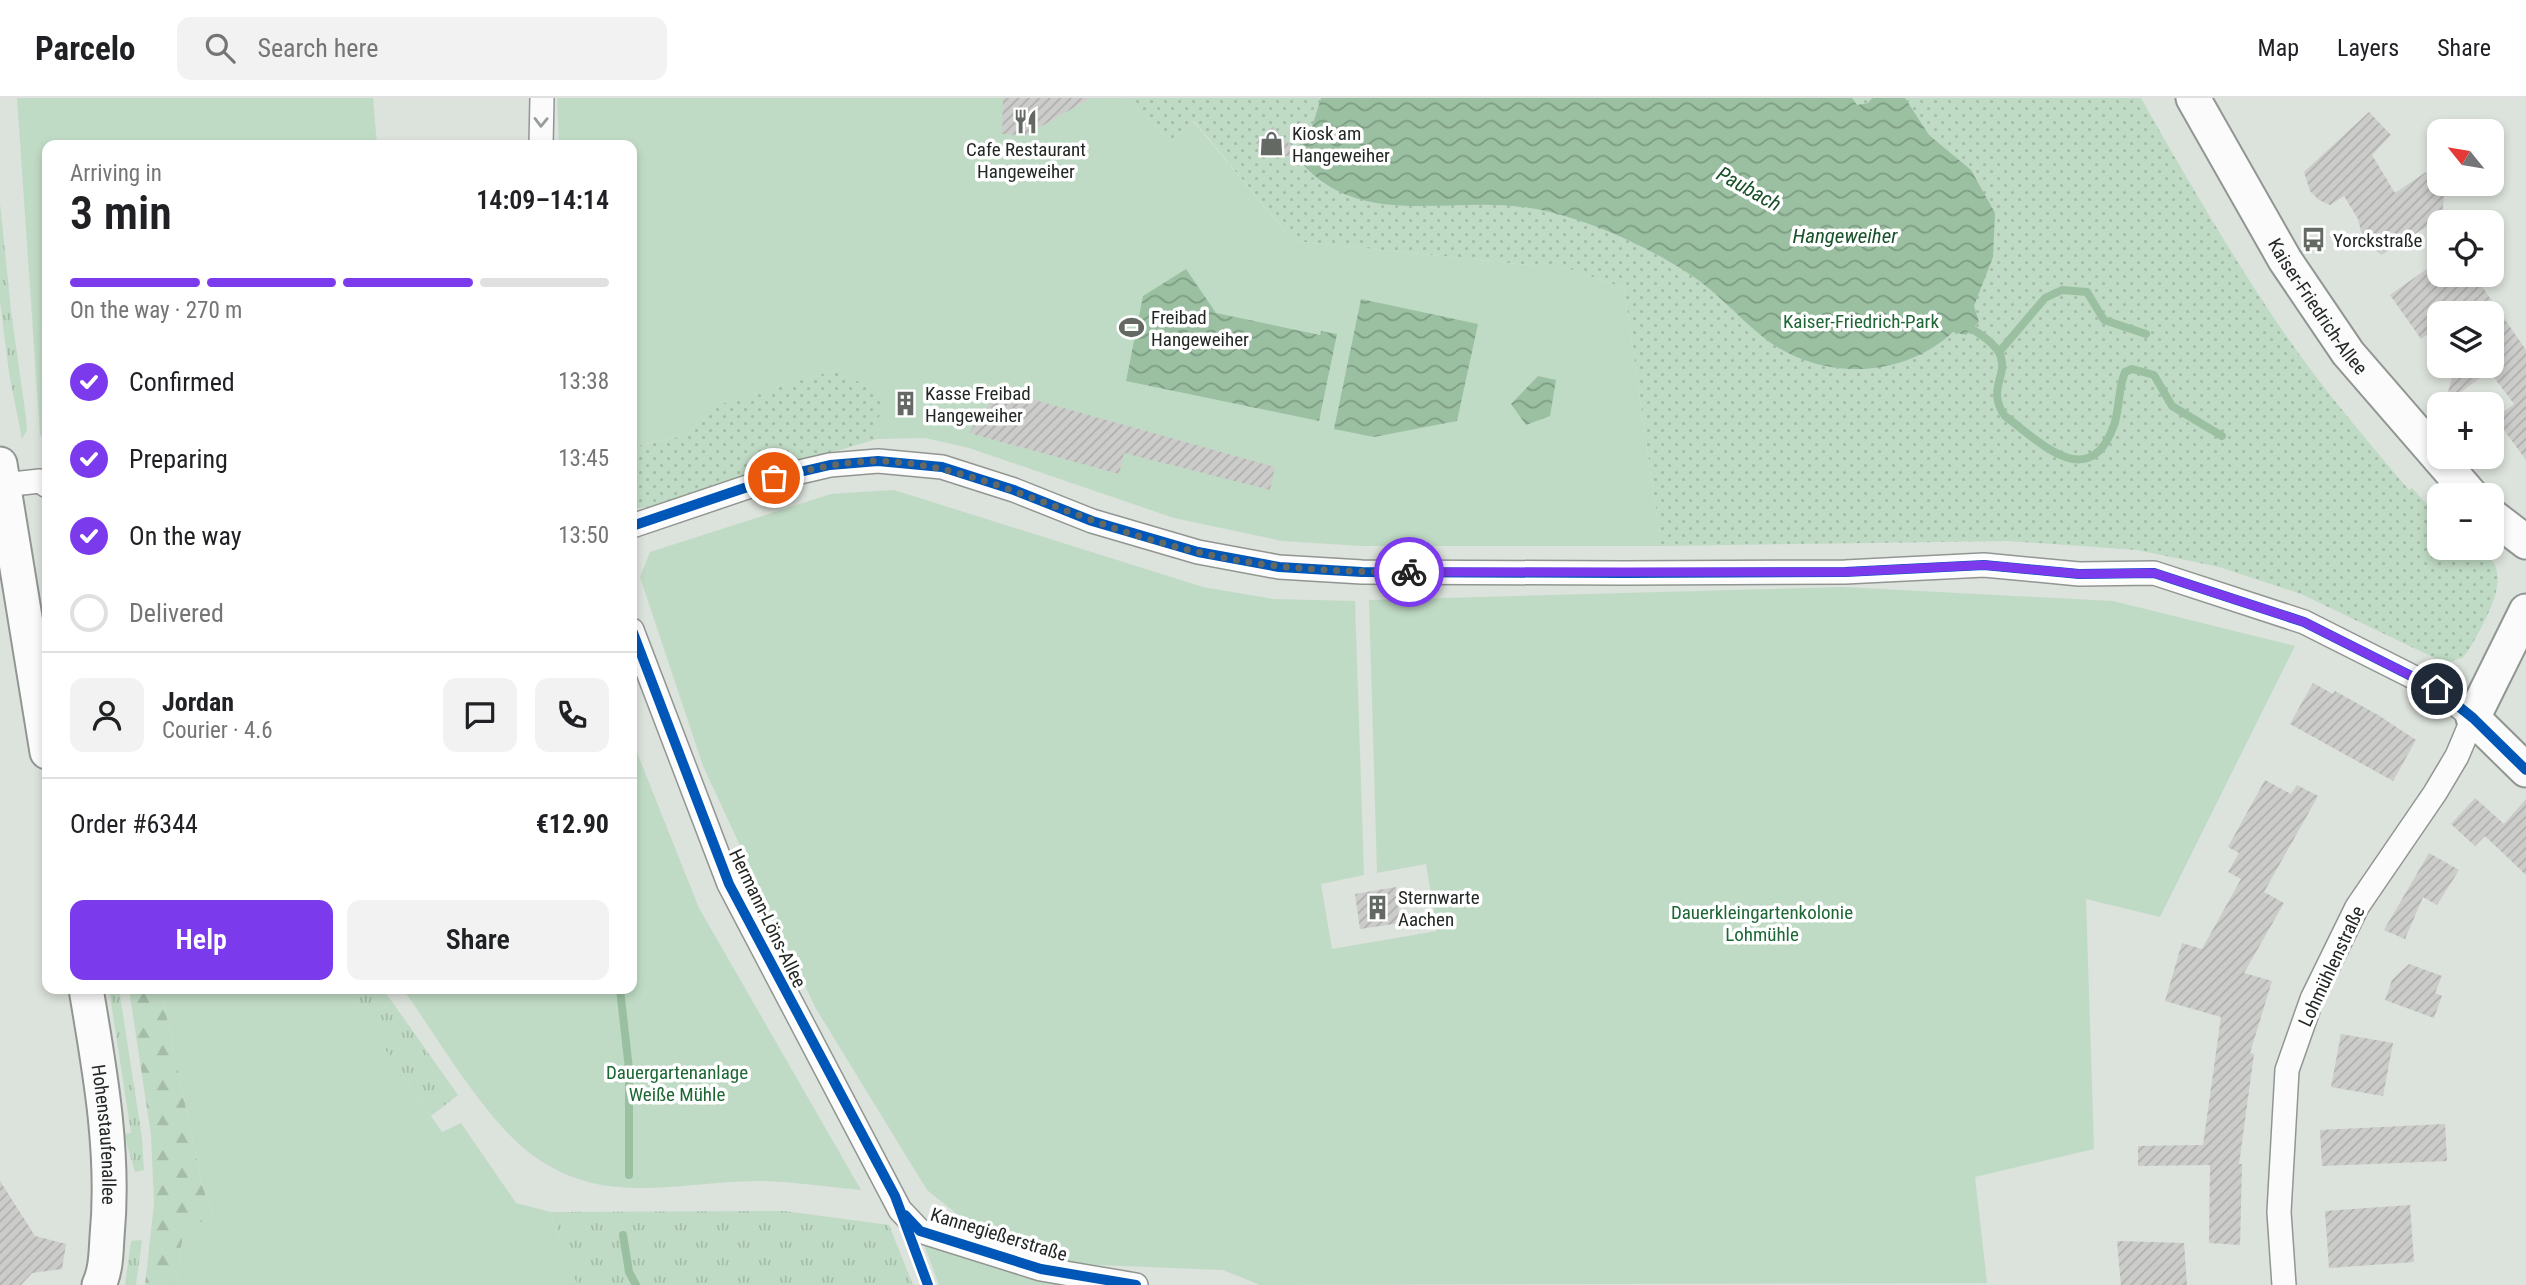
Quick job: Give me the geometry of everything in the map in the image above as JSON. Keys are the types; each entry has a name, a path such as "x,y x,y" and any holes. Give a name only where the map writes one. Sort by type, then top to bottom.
{"street":[{"path":"541,140 542,98"},
{"name":"Kaiser-Friedrich-Allee","path":"2193,98 2285,260 2348,353 2461,483"},
{"path":"637,524 774,478 830,465 878,461 942,467 1014,490 1092,521 1198,552 1279,567 1362,572 1624,573 1845,572 1984,565 2080,574 2154,573 2304,622 2437,689 2473,718 2526,770"},
{"path":"42,482 2,475 42,721"},
{"path":"2504,525 2526,542"},
{"path":"2473,718 2526,611"},
{"name":"Hermann-Löns-Allee","path":"637,644 682,768 729,884 900,1210"},
{"name":"Lohmühlenstraße","path":"2284,1285 2278,1212 2287,1070 2312,999 2357,907 2435,793 2457,756 2473,718"},
{"name":"Hohenstaufenallee","path":"87,994 111,1163 111,1203 101,1283"},
{"name":"Kannegießerstraße","path":"900,1210 920,1231 944,1239 1041,1269 1136,1285"}],"green space":[{"path":"17,98 373,98 377,140 42,140 42,437"},
{"name":"Freibad Hangeweiher","path":"557,98 1003,98 1026,135 1091,98 1127,98 1170,142 1193,121 1293,241 1569,269 1624,288 1661,546 1361,546 1282,541 1174,518 969,448 925,438 877,439 874,424 889,402 839,369 707,408 687,435 637,446 637,140 559,140"},
{"name":"Kaiser-Friedrich-Park","path":"1127,98 2141,98 2226,243 2295,348 2342,410 2409,490 2412,488 2427,504 2427,560 2490,560 2495,566 2498,580 2490,610 2469,650 2462,658 2445,663 2301,594 2219,567 2137,550 2009,541 1661,546 1624,288 1569,269 1293,241 1194,121 1170,142"},
{"path":"0,203 26,418 27,430 22,439 9,373 0,301"},
{"path":"839,369 890,402 875,424 877,439 653,506 637,508 637,446 687,435 706,408"},
{"name":"Dauerkleingartenkolonie Lohmühle","path":"894,490 1203,587 1273,599 1355,601 1364,875 1321,884 1332,949 1437,931 1426,864 1377,873 1369,600 1843,587 2113,601 2295,646 2160,917 2086,899 2094,1149 1975,1177 1987,1283 1260,1285 1223,1270 1047,1263 983,1235 927,1190 815,1007 703,766 640,577 650,552 831,494"},
{"name":"Dauergartenanlage Weiße Mühle","path":"637,753 699,908 861,1190 755,1181 644,1188 590,1182 564,1173 538,1159 520,1145 501,1126 465,1080 406,994 637,994"},
{"path":"110,994 120,994 142,1138 144,1170 135,1172 124,1134 131,1133"},
{"path":"130,994 162,994 202,1184 213,1218 184,1228 176,1285 145,1285 154,1204 151,1135"},
{"path":"162,994 346,994 442,1132 461,1123 516,1203 551,1212 577,1285 176,1285 184,1228 213,1218 202,1184"},
{"path":"346,994 387,994 458,1095 431,1116"},
{"path":"784,1211 889,1225 913,1285 577,1285 551,1212"},
{"path":"142,1240 136,1285 125,1285 131,1241"},
{"path":"923,1242 1040,1281 1074,1285 939,1285"}],"water":[{"name":"Hangeweiher","path":"1321,98 1852,98 1857,105 1868,103 1872,98 1905,98 1929,135 1971,170 1995,213 1993,257 1974,306 1979,322 1966,335 1953,332 1932,348 1910,359 1885,366 1859,369 1809,362 1763,337 1710,289 1674,264 1635,243 1592,225 1530,208 1498,205 1403,206 1344,194 1317,178 1293,153 1311,130"},
{"path":"1186,269 1216,313 1320,335 1321,331 1337,334 1319,421 1126,381 1143,296"},
{"path":"1361,299 1478,324 1457,421 1374,437 1334,429"},
{"path":"1538,376 1556,380 1550,416 1526,425 1511,404"}],"building":[{"name":"Cafe Restaurant Hangeweiher","path":"1003,98 1091,98 1026,135 1002,134"},
{"path":"2369,112 2391,135 2372,155 2395,193 2426,172 2427,196 2444,196 2443,210 2427,210 2427,226 2381,255 2362,235 2358,219 2344,196 2330,205 2319,200 2310,191 2304,172"},
{"name":"Kiosk am Hangeweiher","path":"1273,127 1300,155 1269,157 1256,143"},
{"path":"2427,269 2427,287 2482,287 2492,301 2427,301 2427,335 2421,339 2390,295"},
{"path":"2504,318 2526,350 2526,460 2504,430 2504,411 2514,404 2494,378 2504,378"},
{"path":"2452,378 2480,378 2461,392 2448,392"},
{"path":"999,390 1275,467 1270,490 1124,453 1119,474 969,433"},
{"path":"2313,683 2333,694 2335,691 2416,740 2393,781 2290,724"},
{"path":"2265,780 2291,794 2297,785 2318,796 2264,892 2284,903 2244,973 2272,981 2250,1053 2254,1054 2239,1164 2242,1164 2240,1245 2209,1243 2210,1165 2138,1166 2138,1146 2203,1145 2221,1017 2165,1001 2182,943 2202,949 2241,879 2228,872 2239,853 2228,847"},
{"path":"2475,798 2504,824 2526,799 2526,875 2485,836 2475,846 2451,824"},
{"path":"2429,853 2459,870 2437,905 2423,897 2405,939 2384,930"},
{"name":"Sternwarte Aachen","path":"1396,887 1401,923 1360,929 1355,894"},
{"path":"2409,964 2442,976 2435,993 2442,996 2434,1018 2385,1000 2392,980"},
{"path":"2341,1034 2393,1043 2383,1096 2331,1087"},
{"path":"2445,1124 2447,1161 2322,1166 2320,1130"},
{"path":"0,1181 35,1236 66,1244 62,1269 32,1273 21,1285 0,1285"},
{"path":"2410,1205 2414,1262 2329,1268 2325,1211"},
{"path":"2117,1241 2184,1243 2187,1285 2121,1285"}],"waterway":[{"path":"2000,351 2045,298 2062,290 2087,292 2104,320 2146,334"},
{"name":"Paubach","path":"1963,324 1985,338 1997,350 2002,361 1997,391 1998,403 2005,416 2033,438 2063,456 2077,460 2091,457 2104,446 2114,425 2125,372 2132,369 2154,375 2172,406 2222,436"},
{"path":"621,994 629,1069 629,1175"},
{"path":"623,1235 629,1272 636,1285"}],"cycle path":[{"path":"637,524 774,478 830,465 878,461 942,467 1014,490 1092,521 1198,552 1279,567 1362,572 1624,573 1845,572 1984,565 2079,574 2154,573 2304,622 2437,689 2473,718 2526,770"},
{"path":"637,643 729,884 895,1196 928,1285"},
{"path":"905,1215 920,1231 1041,1269 1136,1285"}],"way so far":[{"path":"774,478 830,465 878,461 942,467 1014,490 1092,521 1198,552 1279,567 1409,572"}],"place":[{"name":"Cafe Restaurant Hangeweiher","path":"1026,121"},
{"name":"Kiosk am Hangeweiher","path":"1272,144"},
{"name":"Yorckstraße","path":"2313,240"},
{"name":"Freibad Hangeweiher","path":"1131,328"},
{"name":"Kasse Freibad Hangeweiher","path":"905,404"},
{"name":"Sternwarte Aachen","path":"1378,908"}],"route":[{"path":"1409,572 1845,572 1984,565 2080,574 2154,573 2304,622 2437,689"}]}
